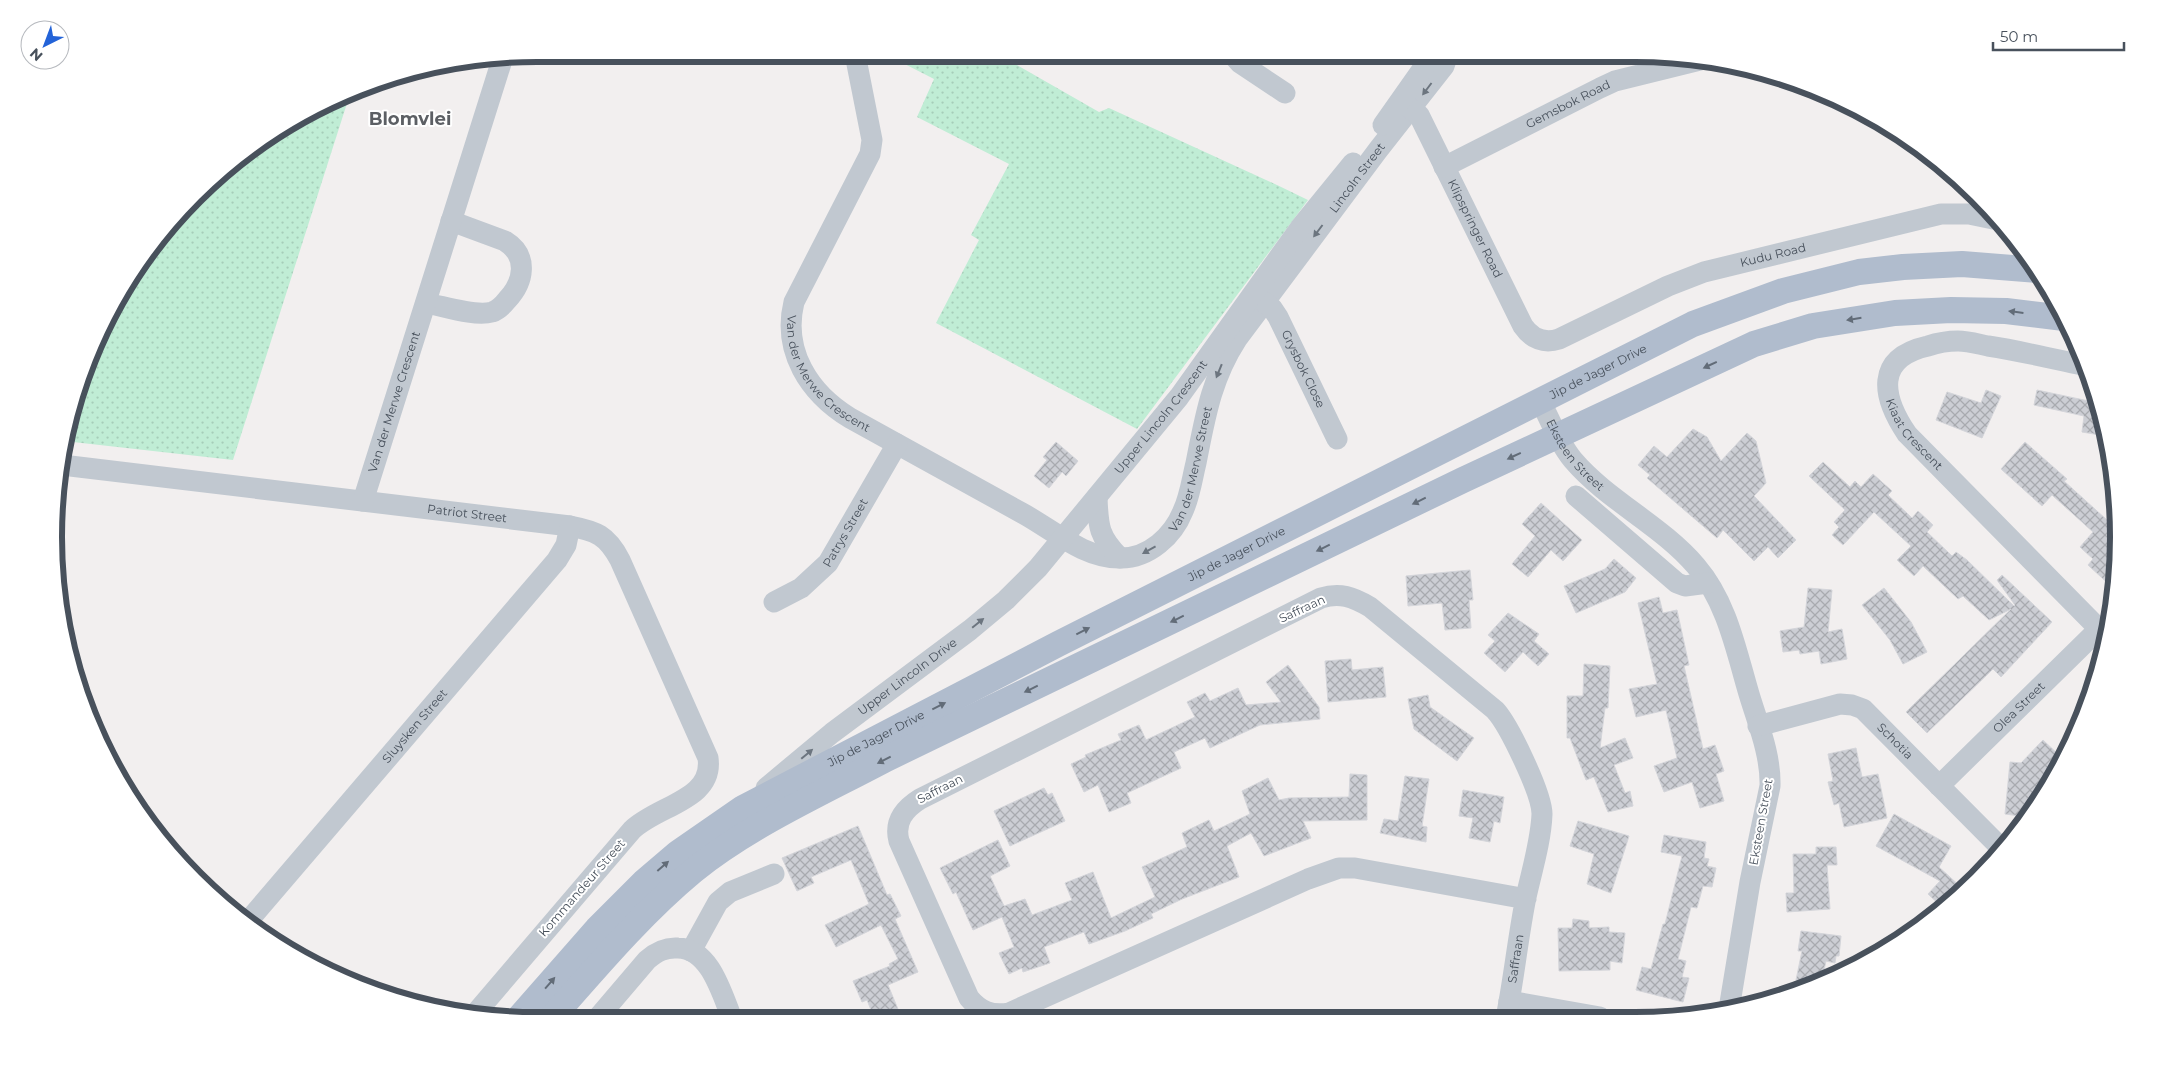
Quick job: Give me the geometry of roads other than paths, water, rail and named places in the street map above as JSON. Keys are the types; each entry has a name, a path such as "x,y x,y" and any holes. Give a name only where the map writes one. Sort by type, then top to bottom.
{"main road":[{"name":"Jip de Jager Drive","path":"525,1012 597,929 644,882 678,853 743,808 1066,640 1693,324 1784,290 1859,272 1903,267 1962,264 2027,269"},
{"name":"Jip de Jager Drive","path":"557,1012 602,961 662,899 694,871 731,845 806,801 895,754 1558,435 1754,344 1813,326 1894,313 1951,310 2006,311 2056,317"}],"street":[{"name":"Van der Merwe Crescent","path":"857,62 872,140 870,154 798,292 791,313 792,339 800,366 816,391 838,410 1063,537"},
{"path":"1239,62 1285,93"},
{"name":"Lincoln Street","path":"1405,105 1429,62"},
{"name":"Lincoln Street","path":"1259,298 1300,228 1356,159 1405,105 1444,66 1445,62"},
{"name":"Van der Merwe Crescent","path":"363,501 501,65"},
{"name":"Gemsbok Road","path":"1444,167 1615,81 1676,65"},
{"name":"Klipspringer Road","path":"1405,105 1419,115 1527,331 1543,341 1559,339"},
{"name":"Kudu Road","path":"1559,339 1668,286 1704,272 1941,214 1970,214 1987,218"},
{"path":"426,303 480,313 492,312 500,308 514,292 520,279 522,266 518,252 513,246 505,240 451,221"},
{"name":"Grysbok Close","path":"1259,298 1278,317 1337,439"},
{"name":"Upper Lincoln Crescent","path":"1063,537 1259,298"},
{"name":"Van der Merwe Street","path":"1063,537 1077,546 1108,557 1120,558 1140,555 1157,546 1173,530 1180,520 1190,489 1216,376 1223,360 1237,339 1259,298"},
{"name":"Kiaat Crescent","path":"2077,364 1999,347 1958,341 1942,342 1903,354 1894,362 1887,388 1897,419 1907,434 2101,631"},
{"name":"Eksteen Street","path":"1540,400 1572,458 1588,475 1678,548 1696,566 1722,607 1730,628 1769,764 1770,786 1750,882 1730,1003"},
{"name":"Patrys Street","path":"774,602 801,588 828,563 897,444"},
{"name":"Patriot Street","path":"69,466 570,526 599,533 615,550 708,758 709,768 706,780"},
{"name":"Eksteen Street","path":"1576,496 1677,583 1685,586 1708,583"},
{"path":"1097,497 1100,533 1107,545 1120,558"},
{"name":"Sluysken Street","path":"251,916 557,560 566,545 570,526"},
{"name":"Upper Lincoln Drive","path":"743,808 832,732 970,630 1006,600 1038,568 1063,537"},
{"name":"Saffraan","path":"985,1012 969,998 899,841 897,833 898,824 909,805 1321,598 1343,595 1359,600 1370,607 1502,717 1539,797 1542,813 1508,1009"},
{"name":"Olea Street","path":"1939,786 2099,639"},
{"name":"Schotia","path":"1758,726 1840,704 1852,705 1863,709 1997,845"},
{"name":"Kommandeur Street","path":"480,1008 632,830 651,814 690,796 706,780"},
{"name":"Saffraan","path":"1011,1012 1298,883 1326,871 1339,868 1355,868 1526,899"},
{"path":"690,950 718,902 730,892 774,874"},
{"path":"603,1012 654,954 671,948 690,950 704,960 728,1012"},
{"path":"1508,1009 1542,1012"}],"district":[{"name":"Blomvlei","path":"410,119"}]}
